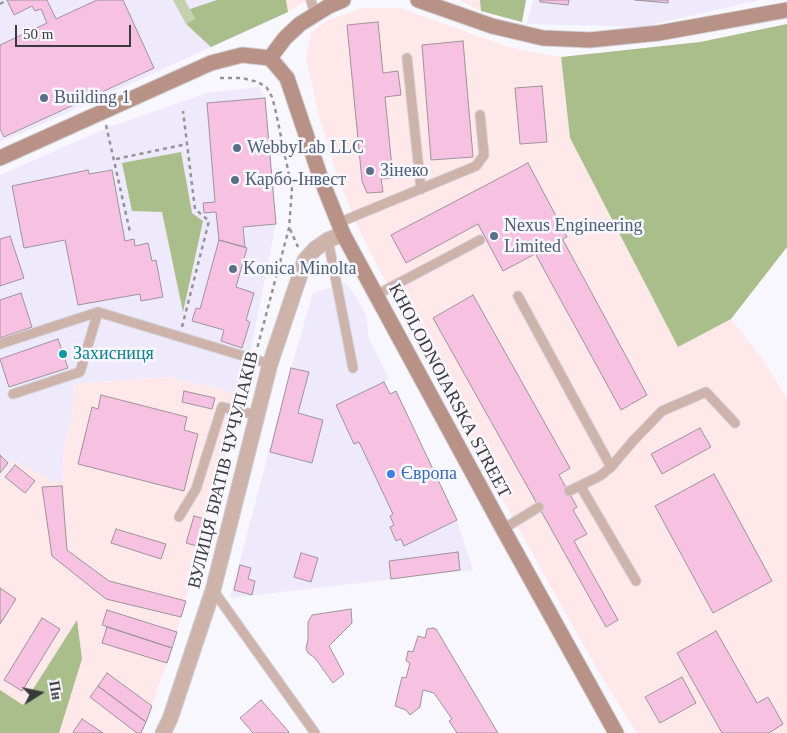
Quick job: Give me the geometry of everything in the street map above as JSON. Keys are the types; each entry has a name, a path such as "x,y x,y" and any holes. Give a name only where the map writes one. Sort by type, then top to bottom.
{"main road":[{"path":"0,158 211,63 242,55 270,58 284,38 300,24 313,7 343,0"},
{"path":"426,2 492,26 544,38 590,40 660,34 787,10"},
{"name":"KHOLODNOIARSKA STREET","path":"270,58 287,78 321,179 341,228 503,529 616,733"}],"street":[{"name":"ВУЛИЦЯ БРАТІВ ЧУЧУПАКІВ","path":"163,733 170,719 213,590 270,364 305,260 315,249 341,228"}],"lane":[{"path":"407,58 421,189"},
{"path":"341,228 421,189 476,166 484,155 480,115"},
{"path":"328,240 353,368"},
{"path":"376,295 480,240"},
{"path":"518,296 611,467"},
{"path":"0,344 98,312 270,364"},
{"path":"13,394 80,372 98,312"},
{"path":"569,491 581,486 611,467 633,440 662,411 706,392 735,423"},
{"path":"179,517 196,489 222,407 257,415"},
{"path":"581,486 636,581"},
{"path":"503,529 539,507"},
{"path":"213,590 315,733"}],"path":[{"path":"0,4 7,0"},
{"path":"214,79 242,78 258,82 267,88 275,108 292,188 289,228 254,360"},
{"path":"180,337 209,221 196,209 184,111"},
{"path":"106,121 130,232"},
{"path":"116,158 187,144"}],"shaded area":[{"path":"0,0 286,0 288,12 0,142"},
{"path":"286,0 308,0 288,12"},
{"path":"459,0 480,0 481,11"},
{"path":"533,0 760,0 641,27 527,24"},
{"path":"362,8 400,8 508,47 561,57 570,138 678,346 731,319 763,360 787,398 787,733 637,733 604,681 414,336 358,228 336,173 319,116 306,58 311,33 326,21"},
{"path":"259,87 265,98 276,224 242,394 166,377 75,384 72,418 64,447 62,486 12,460 0,480 0,175 107,128 206,93"},
{"path":"344,283 351,289 366,315 369,339 389,378 384,382 389,394 396,391 457,520 473,570 230,598 291,368 313,293"},
{"path":"166,377 242,394 177,632 141,733 0,733 0,480 12,460 62,485 64,447 72,418 75,384"}],"green space":[{"path":"173,0 185,0 195,19 186,24"},
{"path":"217,0 286,0 288,12 211,47 186,24 195,19 190,9"},
{"path":"480,0 526,0 522,22 481,11"},
{"path":"787,24 787,247 731,319 678,347 570,138 561,57 700,42"},
{"path":"181,152 192,213 203,221 183,312 162,212 132,211 122,163"},
{"path":"77,620 82,659 59,733 0,733 0,690 23,705"}],"building":[{"name":"Building 1","path":"7,0 47,0 56,19 97,0 123,0 154,68 4,137 0,129 0,45 47,23 41,9 35,11 32,6 14,15"},
{"path":"540,0 569,0 568,5 540,2"},
{"path":"635,0 668,0 668,3"},
{"path":"378,22 383,73 398,71 401,95 385,97 393,178 381,179 383,192 367,193 362,181 347,25"},
{"path":"463,41 473,157 431,160 422,45"},
{"path":"542,86 547,142 520,144 515,88"},
{"path":"265,98 276,224 243,227 245,247 219,240 216,212 204,213 203,203 215,202 207,103"},
{"path":"528,163 567,237 503,271 478,224 406,263 391,235"},
{"path":"88,170 89,174 112,170 125,241 134,239 135,246 148,243 152,261 156,260 163,297 141,301 140,294 78,305 65,240 24,248 12,186"},
{"path":"10,236 24,278 0,286 0,239"},
{"path":"219,240 247,248 236,287 254,293 246,320 250,322 242,348 221,341 224,330 192,321 196,308 200,309"},
{"path":"563,240 647,395 621,410 536,255"},
{"path":"21,293 32,327 0,338 0,300"},
{"path":"473,295 570,468 559,475 577,507 573,510 587,534 574,541 618,620 606,627 433,318"},
{"path":"58,339 68,368 9,387 0,359"},
{"path":"291,368 309,372 298,413 323,420 312,463 270,452"},
{"path":"384,382 390,394 396,391 457,520 404,546 401,539 396,541 390,527 394,525 390,516 393,514 359,442 354,444 336,405"},
{"path":"184,391 215,398 212,409 182,402"},
{"path":"101,395 187,417 184,430 198,434 184,491 78,464 92,407 98,409"},
{"path":"700,428 711,447 662,474 651,454"},
{"path":"0,455 8,463 0,473"},
{"path":"15,465 35,481 25,493 5,477"},
{"path":"714,474 772,581 713,613 655,506"},
{"path":"62,486 67,550 109,581 186,601 181,617 106,599 52,556 42,487"},
{"path":"194,516 205,519 197,546 186,543"},
{"path":"116,529 166,544 161,559 111,543"},
{"path":"458,552 460,570 391,579 389,561"},
{"path":"301,553 318,558 311,582 294,577"},
{"path":"240,565 251,568 248,579 255,581 252,595 234,590"},
{"path":"0,588 16,599 0,624"},
{"path":"351,609 352,623 329,646 344,674 333,683 315,658 308,653 306,648 308,622 312,615"},
{"path":"107,610 177,632 172,648 102,625"},
{"path":"42,618 60,629 22,691 4,680"},
{"path":"107,627 172,648 167,663 102,643"},
{"path":"427,629 436,629 498,733 457,733 449,721 452,719 434,693 423,690 420,707 410,715 406,710 395,706 402,677 406,678 410,663 406,661 408,651 413,652 418,636 425,638"},
{"path":"716,631 757,703 768,697 783,724 769,733 722,733 677,653"},
{"path":"107,673 152,706 146,722 98,686"},
{"path":"682,677 696,703 660,723 645,697"},
{"path":"98,686 146,722 141,733 137,733 90,697"},
{"path":"261,700 288,733 253,733 240,718"},
{"path":"82,719 103,733 73,732"}],"place":[{"name":"Building 1","path":"44,98"},
{"name":"WebbyLab LLC","path":"237,148"},
{"name":"Зінеко","path":"370,171"},
{"name":"Карбо-Інвест","path":"235,180"},
{"name":"Nexus Engineering Limited","path":"494,236"},
{"name":"Konica Minolta","path":"233,269"},
{"name":"Захисниця","path":"63,354"},
{"name":"Європа","path":"391,474"}]}
